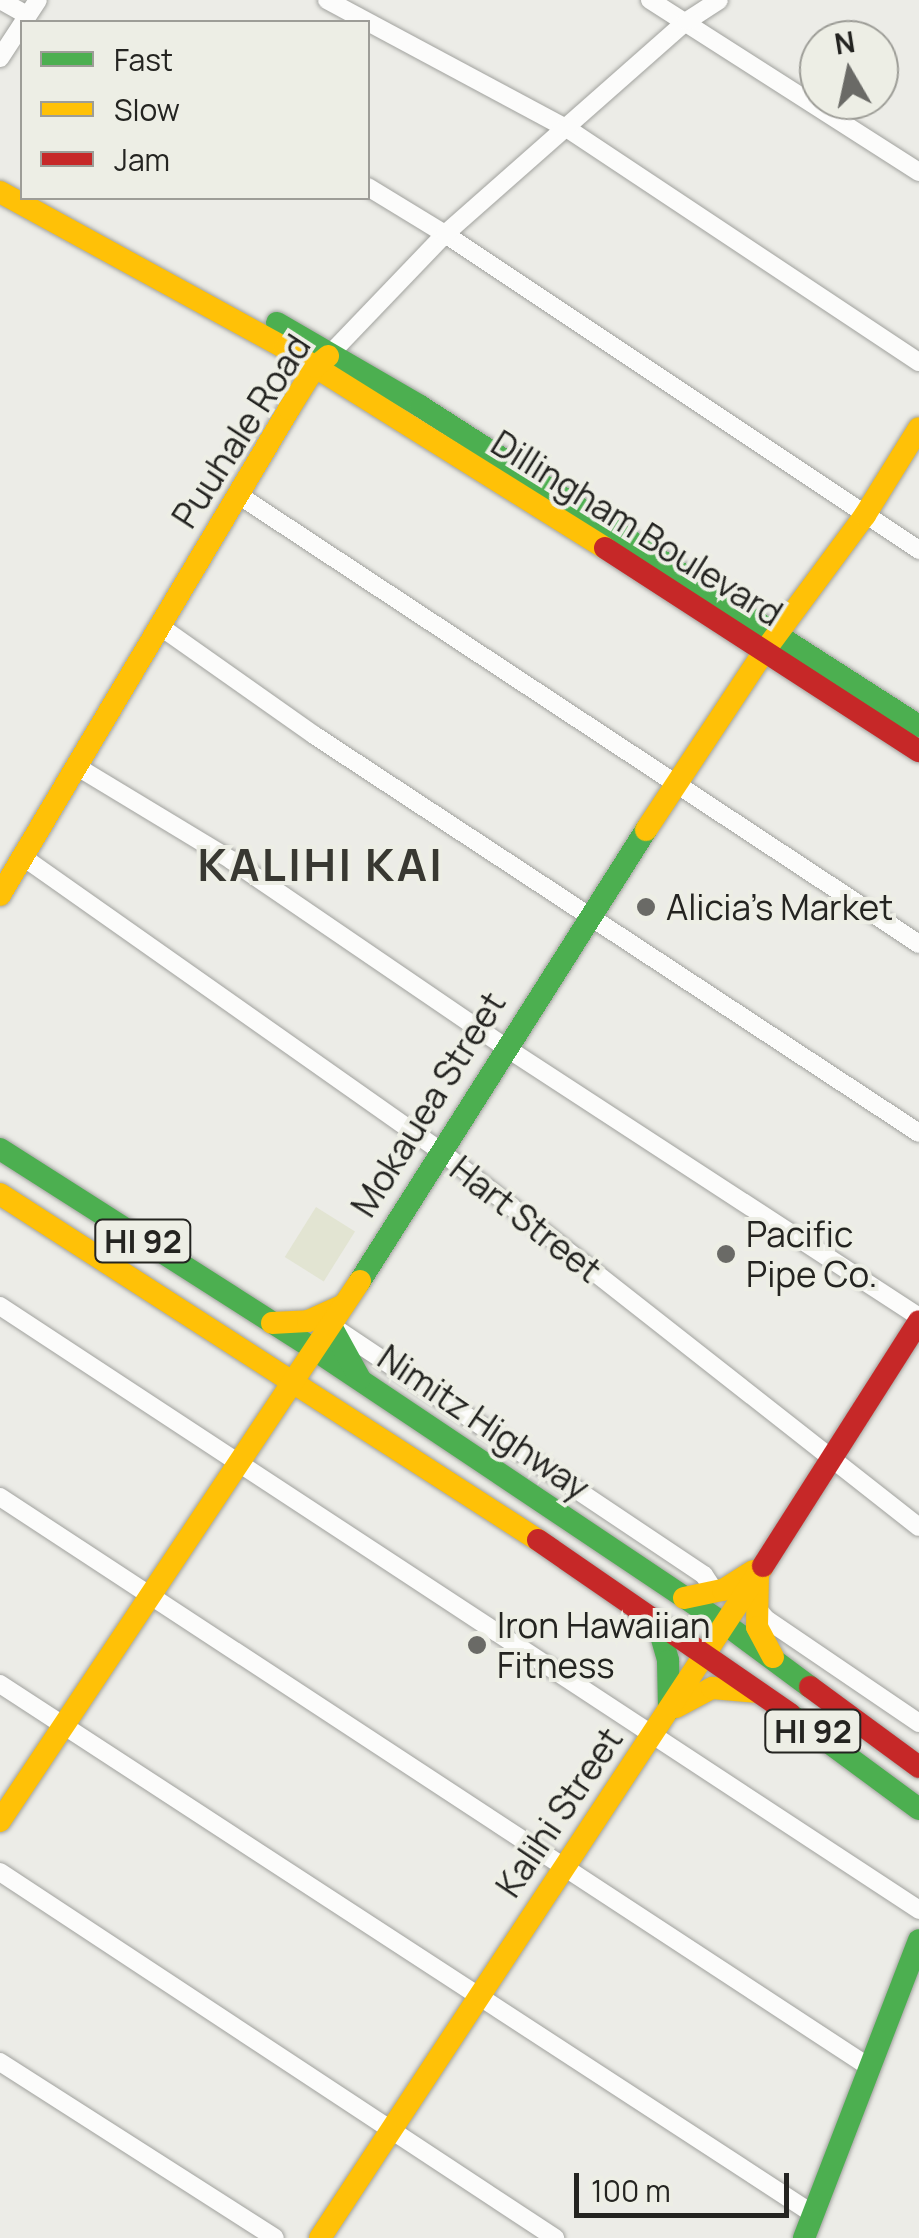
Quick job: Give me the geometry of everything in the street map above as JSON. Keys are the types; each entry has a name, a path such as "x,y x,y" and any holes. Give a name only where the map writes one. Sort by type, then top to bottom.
{"main road":[{"path":"0,192 324,360"},
{"path":"45,200 324,360"},
{"name":"Puuhale Road","path":"0,895 238,494 324,360"},
{"name":"Dillingham Boulevard","path":"324,360 773,643 919,726"},
{"name":"Mokauea Street","path":"0,1821 331,1326 589,915 773,643 865,515 919,428"},
{"name":"Dillingham Boulevard","path":"773,643 919,751"},
{"name":"Nimitz Highway","path":"0,1150 315,1350 724,1624 919,1767"},
{"name":"Nimitz Highway","path":"0,1194 538,1540 762,1692 919,1809"},
{"path":"272,1323 308,1321 344,1304"},
{"name":"Kalihi Street","path":"320,2238 705,1656 919,1319"},
{"path":"331,1326 362,1382"},
{"path":"684,1598 738,1584 760,1566"},
{"path":"760,1566 756,1607 762,1640 776,1661"},
{"path":"658,1625 670,1678 668,1711"},
{"path":"668,1711 712,1688 762,1692"},
{"path":"804,2238 919,1940"}],"street":[{"path":"0,0 32,7"},
{"path":"327,0 364,20"},
{"path":"650,0 919,172"},
{"name":"Puuhale Road","path":"324,360 445,234 686,22 719,0"},
{"path":"370,23 568,129 919,362"},
{"path":"0,58 20,26"},
{"path":"370,188 445,234 919,550"},
{"path":"238,494 919,944"},
{"path":"162,627 314,735 919,1133"},
{"path":"76,766 231,860 504,1047 919,1319"},
{"name":"Hart Street","path":"23,857 439,1150 919,1527"},
{"path":"0,1306 919,1910"},
{"path":"331,1326 704,1576 716,1592"},
{"path":"0,1497 870,2067"},
{"path":"756,1607 766,1619 919,1723"},
{"path":"0,1684 813,2214"},
{"path":"0,1872 554,2238"},
{"path":"0,2062 275,2238"}],"green space":[{"path":"316,1207 355,1231 324,1281 285,1257"}],"traffic: fast":[{"path":"277,323 420,406 919,726"},
{"path":"360,1281 646,830"},
{"path":"0,1149 315,1350 725,1624 810,1687"},
{"path":"331,1326 360,1379"},
{"path":"658,1625 668,1661 669,1710"},
{"path":"790,1714 919,1809"},
{"path":"804,2238 919,1940"}],"traffic: slow":[{"path":"0,192 285,348 605,548"},
{"path":"0,895 289,409 315,367 328,356"},
{"path":"646,830 766,649 865,515 919,428"},
{"path":"0,1194 538,1540"},
{"path":"0,1821 360,1281"},
{"path":"272,1323 308,1321 344,1305"},
{"path":"320,2238 763,1566"},
{"path":"684,1598 723,1590 753,1571"},
{"path":"758,1574 757,1627 773,1657"},
{"path":"676,1707 712,1688 758,1692"}],"traffic: jam":[{"path":"605,548 919,751"},
{"path":"763,1566 919,1321"},
{"path":"538,1540 790,1714"},
{"path":"810,1687 919,1767"}],"place":[{"name":"Alicia's Market","path":"646,907"},
{"name":"Pacific Pipe Co.","path":"726,1254"},
{"name":"Iron Hawaiian Fitness","path":"477,1645"}],"district":[{"name":"KALIHI KAI","path":"321,865"}]}
